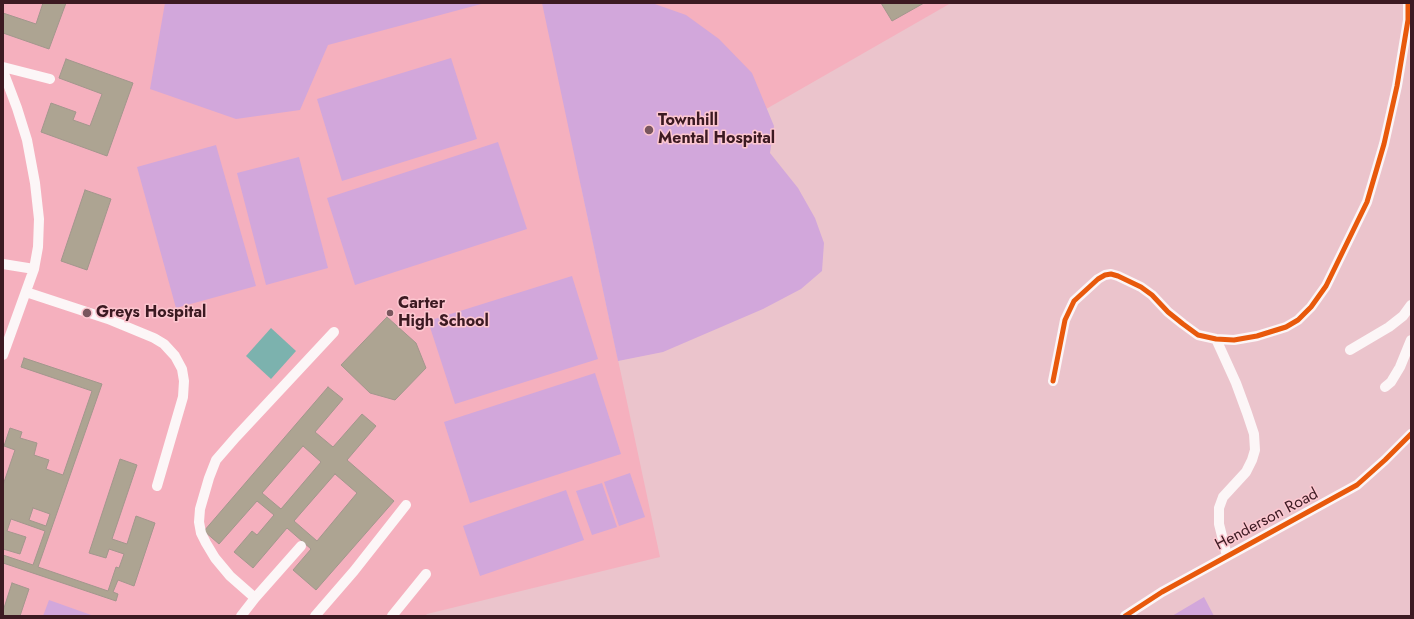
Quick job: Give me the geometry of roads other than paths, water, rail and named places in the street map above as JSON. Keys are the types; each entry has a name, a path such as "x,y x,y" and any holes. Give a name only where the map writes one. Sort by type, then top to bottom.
{"street":[{"path":"1053,381 1065,320 1074,301 1098,279 1105,275 1111,274 1118,276 1141,286 1168,312 1198,335 1216,339 1242,339 1286,327 1298,320 1311,307 1326,286 1367,202 1384,144 1397,86 1408,20 1408,3"},
{"path":"3,67 50,79"},
{"path":"3,71 27,140 35,183 39,219 38,247 34,269 3,356"},
{"path":"3,264 34,269"},
{"path":"26,292 108,319 154,338 164,344 175,356 182,369 184,380 183,397 157,486"},
{"path":"1350,350 1389,327 1402,316 1411,305"},
{"path":"255,598 230,576 215,558 201,533 199,522 200,509 209,478 216,460 236,436 334,332"},
{"path":"1216,339 1236,383 1247,413 1254,434 1255,450 1246,472 1223,497 1219,508 1219,524 1227,556"},
{"path":"1385,387 1391,382 1400,367 1411,340"},
{"name":"Henderson Road","path":"1125,616 1162,592 1357,485 1411,434"},
{"path":"315,616 354,571 406,505"},
{"path":"241,616 301,546"},
{"path":"392,616 426,574"}],"water":[{"path":"271,328 296,351 271,379 246,356"}],"place":[{"name":"Townhill Mental Hospital","path":"649,130"},
{"name":"Greys Hospital","path":"87,313"},
{"name":"Carter High School","path":"390,313"}]}
